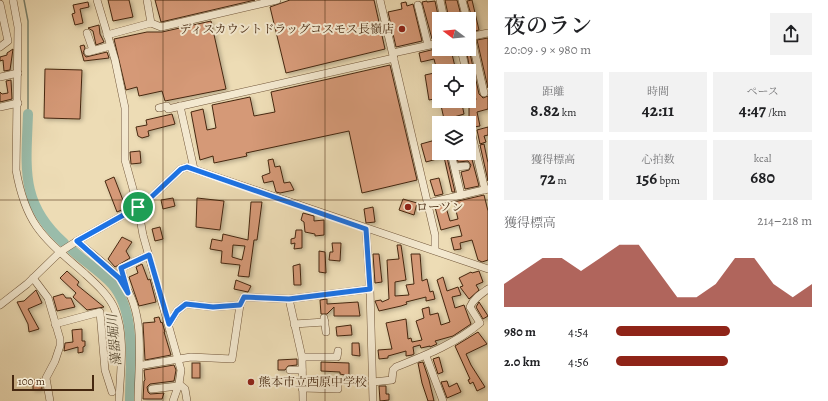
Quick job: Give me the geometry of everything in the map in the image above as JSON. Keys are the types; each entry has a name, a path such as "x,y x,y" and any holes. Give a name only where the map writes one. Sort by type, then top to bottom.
{"street":[{"path":"13,0 18,27 16,170 20,191 25,208 34,224 44,237 90,279 115,309 121,333 119,401"},
{"path":"97,0 125,108 125,160 138,207 143,235 178,359 180,370 178,385 173,401"},
{"path":"147,0 151,23"},
{"path":"107,36 151,23 161,27 277,0"},
{"path":"380,0 428,202 435,235 435,250"},
{"path":"440,0 443,12"},
{"path":"462,0 465,12"},
{"path":"0,4 8,41 0,47"},
{"path":"418,5 428,45"},
{"path":"87,33 90,51 110,46"},
{"path":"476,36 488,33"},
{"path":"159,108 167,106 168,109 394,55 432,44"},
{"path":"475,56 484,93"},
{"path":"0,77 18,73"},
{"path":"0,107 18,103"},
{"path":"180,106 194,169"},
{"path":"428,202 487,190 476,147"},
{"path":"453,160 461,195"},
{"path":"455,167 466,166"},
{"path":"0,305 33,278 60,252 138,207 181,169 187,167 366,229 435,250 488,269"},
{"path":"366,229 370,289 373,401"},
{"path":"77,241 119,278 128,293"},
{"path":"138,401 140,343 136,312 128,293 121,268 149,255"},
{"path":"33,278 48,298 60,346 52,368 46,378 50,401"},
{"path":"143,365 191,357 232,359 240,305 244,297 289,299 370,289"},
{"path":"373,382 392,380 393,370 396,366 426,356 468,332 480,323 470,307 475,299 488,289"},
{"path":"289,299 302,357 303,401"},
{"path":"169,324 177,311 186,304 213,307 240,305"},
{"path":"55,324 100,312 105,370 112,392"},
{"path":"294,324 325,320 326,332"},
{"path":"302,357 338,358 338,351"},
{"path":"426,356 437,378 443,401"},
{"path":"290,370 302,370"},
{"path":"152,389 178,385 185,389 187,401"},
{"path":"302,388 338,389"}],"building":[{"path":"108,0 129,0 133,17 113,21"},
{"path":"155,0 255,0 161,22"},
{"path":"290,0 374,0 385,49 286,73 270,7"},
{"path":"445,0 457,0 460,12 448,12"},
{"path":"472,0 475,12 470,12 467,1"},
{"path":"435,1 437,12 432,12 432,39 422,2"},
{"path":"88,2 89,7 80,9 83,23 75,25 72,14 75,13 73,5"},
{"name":"ディスカウントドラッグコスモス長嶺店","path":"406,2 407,6 413,4 422,41 396,47 388,12 402,9 401,3"},
{"path":"476,17 479,30 476,31"},
{"path":"211,21 226,89 165,101 162,91 139,96 137,87 126,90 114,39 147,32 162,32"},
{"path":"99,25 100,34 104,42 96,45 93,31 88,28"},
{"path":"488,38 488,88 477,40"},
{"path":"84,45 85,48 83,53 86,57 107,52 109,58 84,61 80,46"},
{"path":"13,49 10,70 4,71 3,60 0,61 0,57 7,55 7,53"},
{"path":"432,50 432,56 452,56 454,64 435,64 434,59 421,62 419,53"},
{"path":"467,56 471,56 472,64 469,64"},
{"path":"390,65 417,180 362,193 349,131 246,153 247,156 214,163 213,156 200,160 191,112 203,109 207,130 216,128 212,105 250,97 254,116 275,112 271,92"},
{"path":"45,69 82,70 80,119 44,118"},
{"path":"432,74 432,99 429,100 425,75"},
{"path":"11,80 12,99 0,102 0,92 2,94 8,93 6,81"},
{"path":"476,80 479,94 483,98 488,96 488,109 477,112 480,126 476,127 476,116 469,116 469,108 476,108"},
{"path":"442,108 463,108 464,114 457,116 443,116"},
{"path":"172,114 175,124 148,131 149,136 142,138 138,136 136,127 147,125 146,120"},
{"path":"488,127 488,135 484,136 486,142 480,144 477,130"},
{"path":"432,141 433,160 426,162 421,144"},
{"path":"484,144 488,163 488,181 480,145"},
{"path":"140,151 141,163 131,164 130,152"},
{"path":"273,159 275,167 280,166 284,183 290,182 294,190 280,193 276,192 273,181 264,183 262,176 270,173 268,160"},
{"path":"445,160 448,160 455,192 452,192"},
{"path":"458,160 472,160 479,186 465,189 461,172 469,170 471,165 468,161 458,162"},
{"path":"114,177 126,208 117,212 105,181"},
{"path":"439,178 443,194 435,196 430,180"},
{"path":"484,195 488,211 488,260 482,262 478,260 472,240 460,243 461,249 454,250 451,238 462,236 459,225 441,230 435,207 445,204 450,221 458,219 454,202"},
{"path":"173,198 175,206 163,209 161,200"},
{"path":"197,198 224,201 220,230 196,227"},
{"name":"ローソン","path":"403,199 417,203 414,215 399,210"},
{"path":"251,202 262,202 257,240 254,240 249,277 238,276 240,265 221,263 222,251 210,249 212,239 222,241 223,234 248,240","holes":["233,245 245,246 242,260 232,257"]},
{"path":"373,207 375,222 366,223 364,209"},
{"path":"303,213 314,216 314,221 324,220 324,235 315,236 315,234 305,232 304,222 301,220"},
{"path":"160,227 163,239 155,241 152,229"},
{"path":"296,230 302,230 302,248 294,249 295,243 291,244 291,239 295,238"},
{"path":"122,237 132,242 126,251 130,258 115,267 108,259"},
{"path":"332,243 341,243 340,261 329,260 330,252 333,252"},
{"path":"397,245 401,245 406,280 395,282 395,296 409,295 406,285 414,284 411,254 420,254 422,281 427,279 430,292 433,291 435,299 426,301 426,297 406,302 407,304 401,306 379,311 375,301 381,300 382,302 389,299 387,260 399,259"},
{"path":"319,251 325,252 326,273 319,272"},
{"path":"373,254 379,254 382,282 375,283"},
{"path":"142,264 148,280 150,279 156,302 139,306 129,277 138,273 136,267"},
{"path":"300,264 301,285 294,285 293,266"},
{"path":"67,271 79,282 77,285 104,307 87,310 73,297 76,293 60,278"},
{"path":"479,271 483,282 476,285 479,290 469,299 460,287 463,286 459,278 471,272"},
{"path":"443,277 447,291 458,287 461,295 452,297 455,308 464,305 471,324 453,336 435,341 437,344 430,347 421,348 420,345 413,347 414,354 412,355 406,356 406,351 388,356 388,358 379,359 378,350 392,349 386,323 406,319 408,339 411,338 412,342 422,340 416,321 424,318 422,309 429,307 430,315 438,313 441,325 450,322 437,280"},
{"path":"236,280 251,286 248,292 234,289"},
{"path":"36,290 42,303 28,309 39,329 29,332 28,324 17,302 24,301"},
{"path":"63,294 66,298 71,298 75,307 57,311 53,297"},
{"path":"327,299 327,304 358,302 360,316 334,316 334,307 327,314 321,314 320,300"},
{"path":"479,302 488,316 483,319 476,307"},
{"path":"159,317 161,323 162,322 171,355 145,360 143,323 155,322 154,318"},
{"path":"351,325 352,335 337,336 336,327"},
{"path":"82,329 82,341 85,341 83,352 78,353 78,347 64,351 65,343 73,342 72,330"},
{"path":"478,332 487,344 466,354 485,387 477,391 473,382 470,384 468,380 470,379 455,346"},
{"path":"352,343 359,343 360,356 352,355"},
{"path":"439,357 443,372 438,374 433,359"},
{"path":"297,359 297,365 288,366 285,370 278,370 278,360"},
{"path":"321,362 349,363 349,376 340,374 340,372 321,371"},
{"path":"423,362 434,401 428,401 422,383 418,363"},
{"path":"192,363 200,363 200,378 192,378"},
{"path":"174,365 176,370 174,381 150,384 147,387 150,394 164,393 162,399 143,399 145,380 144,370"},
{"path":"41,379 42,389 33,390 33,380"},
{"path":"447,381 449,387 457,383 461,392 447,398 441,382"},
{"path":"379,386 386,386 386,394 389,394 389,400 380,401"}],"waterway":[{"name":"藻器堀川","path":"24,0 28,21 28,114"},
{"name":"藻器堀川","path":"28,114 27,169 33,200 50,229 64,243"},
{"name":"藻器堀川","path":"72,250 112,284 120,296 125,309 129,324 131,356 130,401"}],"place":[{"name":"ディスカウントドラッグコスモス長嶺店","path":"402,29"},
{"name":"ローソン","path":"408,207"},
{"name":"熊本市立西原中学校","path":"251,382"}],"route":[{"path":"187,167 366,229 370,289 289,299 244,297 240,305 213,307 186,304 177,311 169,324 149,255 121,268 128,293 119,278 77,241 138,207 145,203 181,169 187,167"}]}
